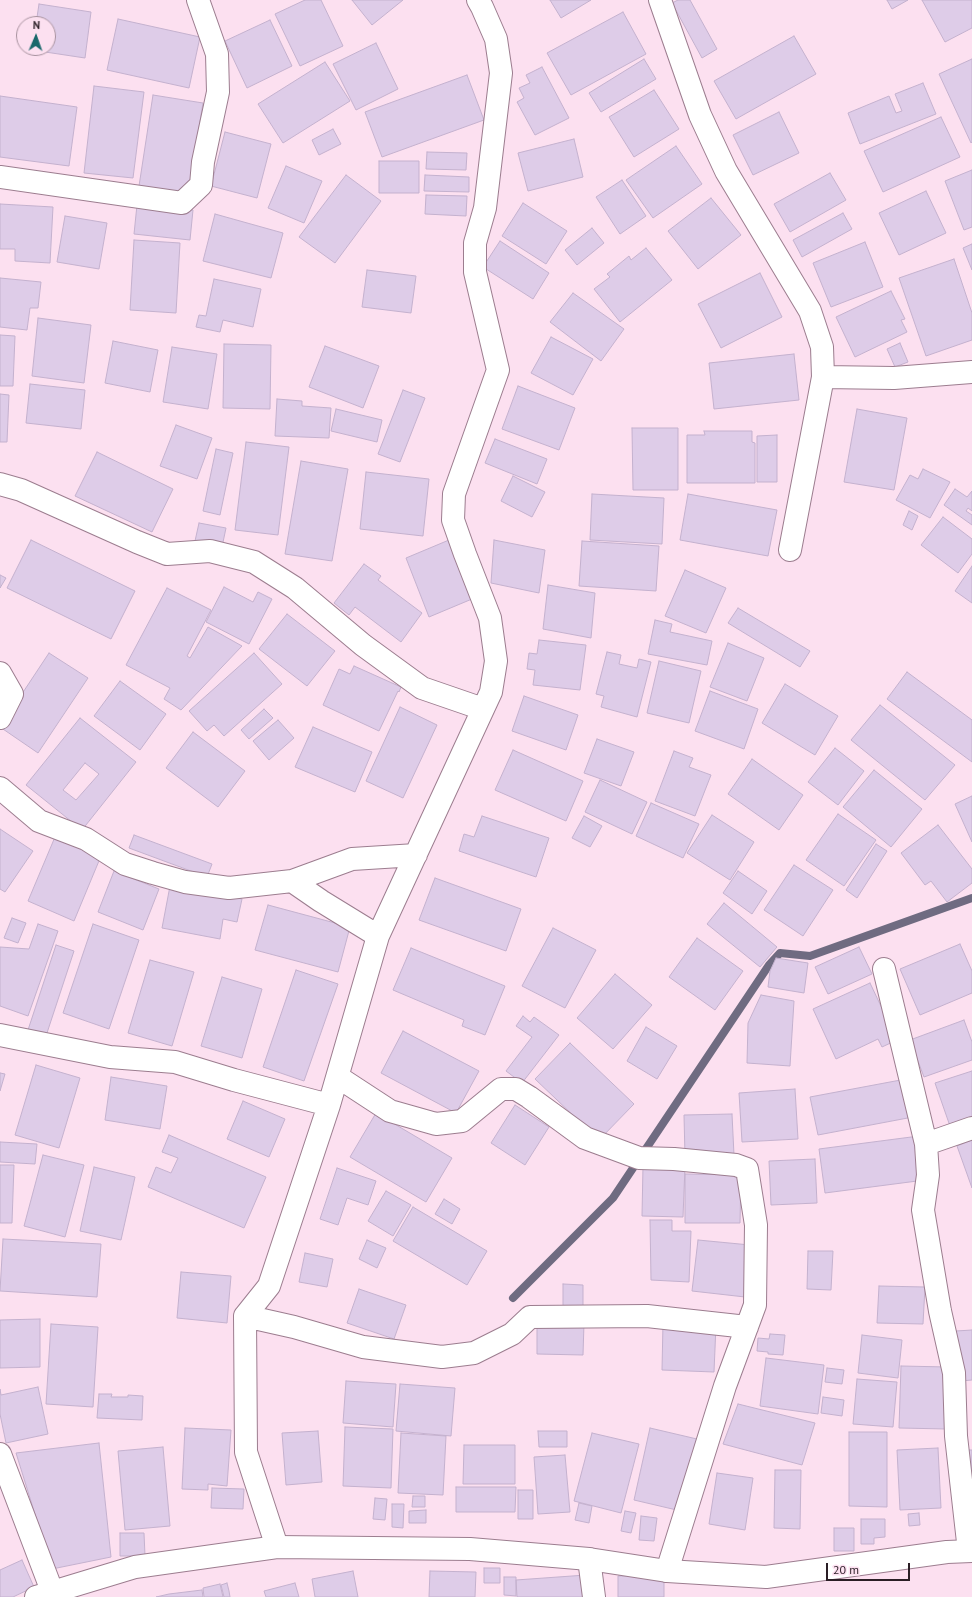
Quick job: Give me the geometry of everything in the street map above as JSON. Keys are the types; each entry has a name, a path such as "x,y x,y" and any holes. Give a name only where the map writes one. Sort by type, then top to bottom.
{"street":[{"path":"0,176 182,204 201,185 203,162 218,92 217,54 198,0"},
{"path":"276,1547 246,1452 245,1316 269,1286 338,1077 378,936 491,692 496,661 490,618 453,520 454,494 498,370 474,272 475,243 485,208 501,73 496,39 478,0"},
{"path":"660,0 700,115 726,171 810,311 822,347 823,377 790,550"},
{"path":"823,377 894,378 972,372"},
{"path":"0,484 21,490 167,554 210,551 254,562 295,588 363,645 422,688 483,709"},
{"path":"0,673 12,694 0,718"},
{"path":"0,788 39,821 86,839 125,864 153,874 185,882 229,888 292,881 352,859 416,855"},
{"path":"292,881 321,901 378,936"},
{"path":"0,1454 44,1594 135,1567 276,1547 470,1549 589,1559 667,1571 766,1577 947,1552 970,1551 956,1436 954,1373 940,1311 923,1210 928,1175 926,1144 884,969"},
{"path":"0,1036 110,1057 175,1062 234,1080 329,1105"},
{"path":"338,1077 390,1111 436,1124 462,1121 501,1089 516,1089 585,1138 638,1158 674,1159 736,1165 748,1169 756,1225 755,1305 725,1386 667,1571"},
{"path":"926,1144 972,1128"},
{"path":"245,1316 294,1327 363,1347 442,1357 474,1353 512,1334 530,1317 647,1316 747,1327"},
{"path":"589,1559 594,1597"}],"building":[{"path":"305,0 321,0 343,46 300,66 275,14"},
{"path":"352,0 403,0 372,25"},
{"path":"550,0 591,0 561,18"},
{"path":"678,0 690,0 717,49 702,58 672,3"},
{"path":"887,0 908,0 892,9"},
{"path":"922,0 972,0 972,28 945,42"},
{"path":"39,4 91,12 85,58 56,54 56,16 37,16"},
{"path":"623,12 646,54 571,95 547,53"},
{"path":"118,19 200,37 189,88 107,70"},
{"path":"270,20 292,66 247,88 225,41"},
{"path":"794,36 816,74 736,119 714,81"},
{"path":"376,43 398,89 356,110 333,64"},
{"path":"644,59 656,79 601,112 589,93"},
{"path":"972,59 972,142 971,143 939,74"},
{"path":"325,62 350,101 283,143 258,104"},
{"path":"542,67 569,118 535,135 517,102 524,98 519,88 530,83 526,75"},
{"path":"467,75 484,120 382,157 365,112"},
{"path":"923,83 936,114 860,144 848,113 889,96 896,113 902,111 895,94"},
{"path":"94,86 144,92 133,178 84,173"},
{"path":"654,90 679,129 634,157 609,117"},
{"path":"153,95 203,103 188,194 139,186"},
{"path":"0,96 77,107 69,166 0,157"},
{"path":"779,112 799,153 753,175 733,135"},
{"path":"941,117 960,157 883,192 864,151"},
{"path":"333,129 341,144 319,155 312,140"},
{"path":"225,132 271,144 257,198 211,186"},
{"path":"574,139 583,177 528,191 518,153"},
{"path":"676,146 702,184 653,218 626,180"},
{"path":"427,152 467,153 466,170 426,169"},
{"path":"379,161 419,161 419,193 379,193"},
{"path":"286,166 322,181 304,223 268,208"},
{"path":"972,170 972,227 964,230 945,181"},
{"path":"830,173 846,200 790,232 774,204"},
{"path":"346,175 381,201 335,263 299,237"},
{"path":"425,175 469,177 469,192 424,191"},
{"path":"622,180 646,216 620,234 596,197"},
{"path":"926,191 946,233 899,255 879,213"},
{"path":"426,195 467,196 466,216 425,214"},
{"path":"711,198 741,235 698,269 668,231"},
{"path":"523,203 567,231 546,264 502,236"},
{"path":"0,204 53,207 50,263 15,261 15,249 0,249"},
{"path":"137,205 193,210 190,240 134,234"},
{"path":"843,213 852,229 802,257 793,240"},
{"path":"215,214 283,233 271,278 203,261"},
{"path":"65,216 107,223 99,269 57,262"},
{"path":"592,228 604,243 577,265 565,250"},
{"path":"134,240 180,243 176,313 130,310"},
{"path":"500,241 549,273 533,299 483,267"},
{"path":"865,242 883,287 831,307 813,263"},
{"path":"972,244 972,270 963,248"},
{"path":"646,248 672,280 620,322 594,289 610,277 607,274 629,256 631,260"},
{"path":"954,259 972,313 972,340 926,356 899,278"},
{"path":"367,270 416,276 411,313 362,307"},
{"path":"760,273 782,317 721,348 698,304"},
{"path":"0,278 41,282 38,308 30,308 27,330 0,327"},
{"path":"214,279 261,289 253,327 223,320 220,332 196,327 199,315 206,316"},
{"path":"891,291 905,319 901,320 907,332 855,357 836,317"},
{"path":"573,293 624,329 601,361 550,322"},
{"path":"38,318 91,325 84,383 32,376"},
{"path":"0,335 15,336 13,386 0,386"},
{"path":"551,337 593,359 573,395 531,373"},
{"path":"113,341 158,350 150,392 105,383"},
{"path":"900,343 908,362 895,367 887,349"},
{"path":"224,344 271,345 270,409 223,408"},
{"path":"325,346 379,366 363,408 309,387"},
{"path":"172,347 217,354 208,409 163,402"},
{"path":"794,354 799,400 714,409 709,363"},
{"path":"30,384 85,390 81,429 26,423"},
{"path":"518,386 575,408 559,450 502,429"},
{"path":"403,390 425,398 400,462 378,454"},
{"path":"0,394 9,395 7,442 0,442"},
{"path":"277,399 302,401 302,406 331,408 329,438 275,436"},
{"path":"336,409 382,420 377,442 331,431"},
{"path":"857,409 907,418 894,490 844,482"},
{"path":"176,425 212,438 197,479 160,466"},
{"path":"632,428 678,428 678,490 633,490"},
{"path":"704,431 752,431 752,442 755,443 755,483 687,483 687,435 705,435"},
{"path":"777,435 777,482 757,482 757,436"},
{"path":"495,439 547,459 537,484 485,463"},
{"path":"246,442 289,447 278,535 235,530"},
{"path":"216,449 233,453 220,515 203,511"},
{"path":"97,452 173,489 152,532 75,496"},
{"path":"301,461 348,469 332,561 285,554"},
{"path":"923,469 950,482 930,518 896,500 910,475 918,479"},
{"path":"366,472 429,479 423,536 360,529"},
{"path":"513,476 545,492 532,517 501,501"},
{"path":"955,489 967,497 972,491 972,511 968,508 966,511 972,515 972,525 944,505"},
{"path":"592,494 664,498 662,544 590,540"},
{"path":"688,494 777,510 768,556 680,540"},
{"path":"909,511 918,516 912,530 903,525"},
{"path":"943,517 972,539 972,554 958,573 921,545"},
{"path":"199,523 226,528 222,547 195,541"},
{"path":"31,540 135,591 111,639 7,588"},
{"path":"449,540 472,599 429,617 406,558"},
{"path":"494,540 545,550 539,593 491,583"},
{"path":"582,541 659,546 656,591 579,586"},
{"path":"364,564 381,576 378,580 422,613 401,642 355,607 349,615 334,603"},
{"path":"972,566 972,603 955,591"},
{"path":"685,570 726,588 706,633 665,616"},
{"path":"0,575 6,578 0,588"},
{"path":"548,585 595,593 591,638 543,629"},
{"path":"224,587 253,602 258,592 272,599 249,644 206,622"},
{"path":"167,588 211,610 187,656 190,658 208,627 242,646 181,710 164,699 170,688 126,665"},
{"path":"738,608 810,651 800,667 728,623"},
{"path":"287,614 335,651 307,686 259,649"},
{"path":"655,620 672,624 670,632 712,641 707,665 648,654"},
{"path":"539,640 586,645 580,690 533,685 535,670 527,669 529,653 537,654"},
{"path":"728,643 764,658 747,701 710,687"},
{"path":"607,652 621,655 619,664 637,668 639,659 651,662 637,717 601,707 604,696 596,694"},
{"path":"49,653 88,678 38,753 0,727"},
{"path":"254,653 282,684 224,736 214,725 207,731 189,711"},
{"path":"659,661 701,671 689,723 647,713"},
{"path":"354,666 401,687 379,731 323,705 339,669 350,674"},
{"path":"907,672 972,720 972,762 887,699"},
{"path":"120,681 166,714 140,750 94,716"},
{"path":"785,684 838,716 815,755 762,723"},
{"path":"710,691 758,709 744,749 695,731"},
{"path":"524,696 578,715 566,750 512,731"},
{"path":"880,705 955,765 925,800 851,740"},
{"path":"400,707 437,725 403,798 366,781"},
{"path":"264,709 273,718 249,739 241,730"},
{"path":"80,718 136,762 82,830 26,785","holes":["85,763 99,774 76,800 63,790"]},
{"path":"278,720 294,738 269,760 253,741"},
{"path":"313,727 372,752 355,792 295,767"},
{"path":"193,732 245,771 218,807 166,768"},
{"path":"597,739 634,752 621,786 584,773"},
{"path":"835,748 864,771 838,805 808,782"},
{"path":"513,750 583,781 566,821 495,790"},
{"path":"674,751 693,758 689,767 711,775 695,816 655,801"},
{"path":"752,759 803,795 779,830 728,794"},
{"path":"874,770 922,809 891,847 843,807"},
{"path":"600,780 647,802 632,834 585,812"},
{"path":"972,796 972,842 955,804"},
{"path":"651,803 699,824 683,858 636,836"},
{"path":"838,814 876,840 844,886 806,860"},
{"path":"712,815 754,842 730,880 687,853"},
{"path":"482,816 549,838 536,877 459,851 464,834 474,837"},
{"path":"584,816 602,826 590,847 572,838"},
{"path":"938,825 972,869 972,883 947,902 931,881 925,885 901,853"},
{"path":"0,829 33,851 5,892 0,889"},
{"path":"134,835 212,864 207,877 129,848"},
{"path":"55,837 101,856 74,921 28,901"},
{"path":"876,844 887,851 857,898 846,890"},
{"path":"794,865 833,890 803,936 764,910"},
{"path":"114,871 159,889 143,930 98,912"},
{"path":"738,871 767,891 752,914 723,893"},
{"path":"435,878 521,909 506,951 419,920"},
{"path":"170,886 242,899 237,922 223,919 220,939 162,928"},
{"path":"724,903 777,947 760,967 707,924"},
{"path":"268,905 350,927 338,972 255,950"},
{"path":"12,918 26,923 18,943 4,938"},
{"path":"38,924 58,931 28,1016 0,1006 0,947 29,949"},
{"path":"93,924 139,940 109,1029 63,1013"},
{"path":"553,928 596,950 565,1008 522,986"},
{"path":"697,938 743,971 715,1010 669,977"},
{"path":"960,944 972,971 972,993 920,1015 900,969"},
{"path":"56,945 74,951 45,1039 27,1033"},
{"path":"859,947 872,974 828,994 815,967"},
{"path":"411,948 505,986 485,1035 462,1026 464,1020 393,990"},
{"path":"776,958 808,963 804,993 768,987 770,971"},
{"path":"150,960 194,972 172,1046 128,1033"},
{"path":"296,970 338,984 304,1081 263,1067"},
{"path":"615,974 652,1005 613,1049 577,1018"},
{"path":"222,977 262,989 242,1058 201,1046"},
{"path":"870,983 897,1040 882,1047 878,1039 836,1059 813,1009"},
{"path":"761,995 794,1001 790,1066 747,1063 748,1023"},
{"path":"523,1016 530,1022 534,1017 559,1035 522,1083 506,1071 532,1037 516,1026"},
{"path":"964,1020 972,1042 972,1060 924,1077 910,1040"},
{"path":"646,1027 677,1046 657,1079 627,1061"},
{"path":"403,1031 479,1071 456,1113 381,1073"},
{"path":"570,1043 634,1104 599,1140 535,1079"},
{"path":"36,1065 80,1078 59,1148 15,1135"},
{"path":"972,1071 972,1122 951,1129 935,1083"},
{"path":"0,1073 5,1074 0,1091"},
{"path":"111,1077 167,1086 160,1129 105,1120"},
{"path":"906,1079 913,1117 818,1135 810,1097"},
{"path":"795,1089 798,1139 742,1142 739,1093"},
{"path":"243,1101 285,1119 269,1157 227,1139"},
{"path":"515,1105 549,1127 525,1165 491,1143"},
{"path":"376,1113 452,1158 426,1202 350,1157"},
{"path":"732,1114 734,1155 685,1157 684,1115"},
{"path":"169,1135 266,1177 244,1228 148,1187 156,1167 171,1173 178,1158 162,1152"},
{"path":"919,1136 925,1180 825,1193 819,1149"},
{"path":"972,1140 972,1188 957,1146"},
{"path":"0,1142 37,1144 35,1164 0,1162"},
{"path":"43,1155 84,1165 65,1237 24,1226"},
{"path":"815,1159 817,1203 771,1205 769,1161"},
{"path":"0,1165 14,1165 12,1223 0,1223"},
{"path":"643,1166 685,1167 683,1217 642,1216"},
{"path":"94,1167 135,1177 121,1240 80,1231"},
{"path":"337,1168 376,1181 368,1205 347,1198 338,1225 320,1219"},
{"path":"685,1174 741,1175 740,1223 685,1223"},
{"path":"386,1191 411,1205 393,1236 368,1221"},
{"path":"444,1199 460,1209 452,1224 435,1214"},
{"path":"413,1207 487,1251 467,1285 393,1241"},
{"path":"650,1220 672,1220 672,1231 691,1231 689,1282 651,1280"},
{"path":"3,1239 101,1244 97,1297 0,1291"},
{"path":"367,1240 386,1248 377,1268 359,1259"},
{"path":"698,1240 750,1245 745,1297 692,1291"},
{"path":"808,1251 833,1251 831,1290 807,1289"},
{"path":"305,1253 333,1259 327,1287 299,1282"},
{"path":"181,1272 231,1276 227,1323 177,1318"},
{"path":"563,1284 583,1285 583,1308 563,1308"},
{"path":"879,1286 925,1287 923,1324 877,1323"},
{"path":"359,1289 406,1305 394,1339 347,1323"},
{"path":"40,1319 40,1367 0,1368 0,1320"},
{"path":"537,1323 584,1323 583,1355 537,1354"},
{"path":"663,1323 716,1325 714,1372 662,1370"},
{"path":"51,1324 98,1327 93,1407 46,1404"},
{"path":"972,1330 972,1380 960,1381 956,1331"},
{"path":"770,1334 785,1335 783,1355 768,1354 768,1352 757,1351 758,1338 769,1339"},
{"path":"862,1335 902,1340 898,1378 858,1373"},
{"path":"766,1358 824,1365 818,1414 760,1406"},
{"path":"901,1366 948,1367 947,1429 899,1428"},
{"path":"827,1368 844,1370 842,1384 825,1382"},
{"path":"857,1379 897,1382 893,1427 853,1424"},
{"path":"346,1381 396,1384 393,1427 343,1423"},
{"path":"400,1384 455,1388 451,1436 396,1431"},
{"path":"38,1387 48,1434 6,1443 0,1414 0,1389 1,1395"},
{"path":"99,1394 112,1394 111,1397 128,1397 128,1395 143,1396 142,1420 97,1418"},
{"path":"823,1397 844,1400 842,1416 821,1413"},
{"path":"738,1404 815,1423 802,1465 723,1444"},
{"path":"345,1427 393,1429 391,1488 343,1486"},
{"path":"185,1428 231,1430 227,1486 208,1484 208,1490 182,1489"},
{"path":"650,1428 697,1439 681,1511 634,1500"},
{"path":"318,1431 322,1482 286,1485 282,1433"},
{"path":"538,1431 567,1431 567,1447 539,1447"},
{"path":"849,1432 887,1432 887,1507 849,1506"},
{"path":"401,1433 446,1436 443,1495 398,1493"},
{"path":"592,1433 639,1444 621,1513 574,1501"},
{"path":"99,1443 111,1557 52,1569 16,1453"},
{"path":"464,1445 515,1445 515,1484 463,1484"},
{"path":"163,1447 170,1526 125,1530 118,1451"},
{"path":"938,1448 941,1508 900,1510 897,1450"},
{"path":"969,1450 972,1450 972,1488 968,1488"},
{"path":"565,1455 570,1512 538,1514 534,1457"},
{"path":"775,1470 801,1470 800,1529 774,1528"},
{"path":"717,1473 753,1478 745,1530 709,1524"},
{"path":"456,1487 516,1487 515,1512 456,1512"},
{"path":"212,1488 244,1489 243,1509 211,1508"},
{"path":"518,1490 533,1490 533,1519 518,1519"},
{"path":"413,1496 425,1496 425,1507 412,1507"},
{"path":"375,1498 387,1499 385,1520 373,1519"},
{"path":"579,1503 592,1506 589,1523 575,1520"},
{"path":"392,1504 404,1504 403,1528 392,1527"},
{"path":"426,1510 426,1523 409,1523 409,1511"},
{"path":"625,1511 636,1513 631,1533 621,1531"},
{"path":"919,1513 920,1525 909,1526 908,1514"},
{"path":"641,1516 657,1518 654,1541 639,1540"},
{"path":"861,1519 885,1519 885,1537 874,1538 874,1544 861,1544"},
{"path":"834,1528 854,1528 854,1551 834,1551"},
{"path":"120,1533 144,1533 145,1556 120,1556"},
{"path":"22,1560 34,1587 13,1597 0,1597 0,1570"},
{"path":"484,1568 500,1568 500,1583 484,1583"},
{"path":"353,1571 358,1597 315,1597 312,1579"},
{"path":"430,1571 476,1572 475,1597 429,1597"},
{"path":"586,1575 587,1597 517,1597 516,1580"},
{"path":"664,1575 664,1597 618,1597 618,1576"},
{"path":"504,1577 516,1577 516,1596 504,1595"},
{"path":"227,1583 230,1597 224,1597 221,1585"},
{"path":"295,1583 299,1597 266,1597 264,1591"},
{"path":"220,1584 223,1597 204,1597 203,1588"},
{"path":"202,1590 203,1597 156,1597 169,1594"}],"waterway":[{"path":"513,1298 613,1198 769,965 780,953 810,956 972,898"}]}
